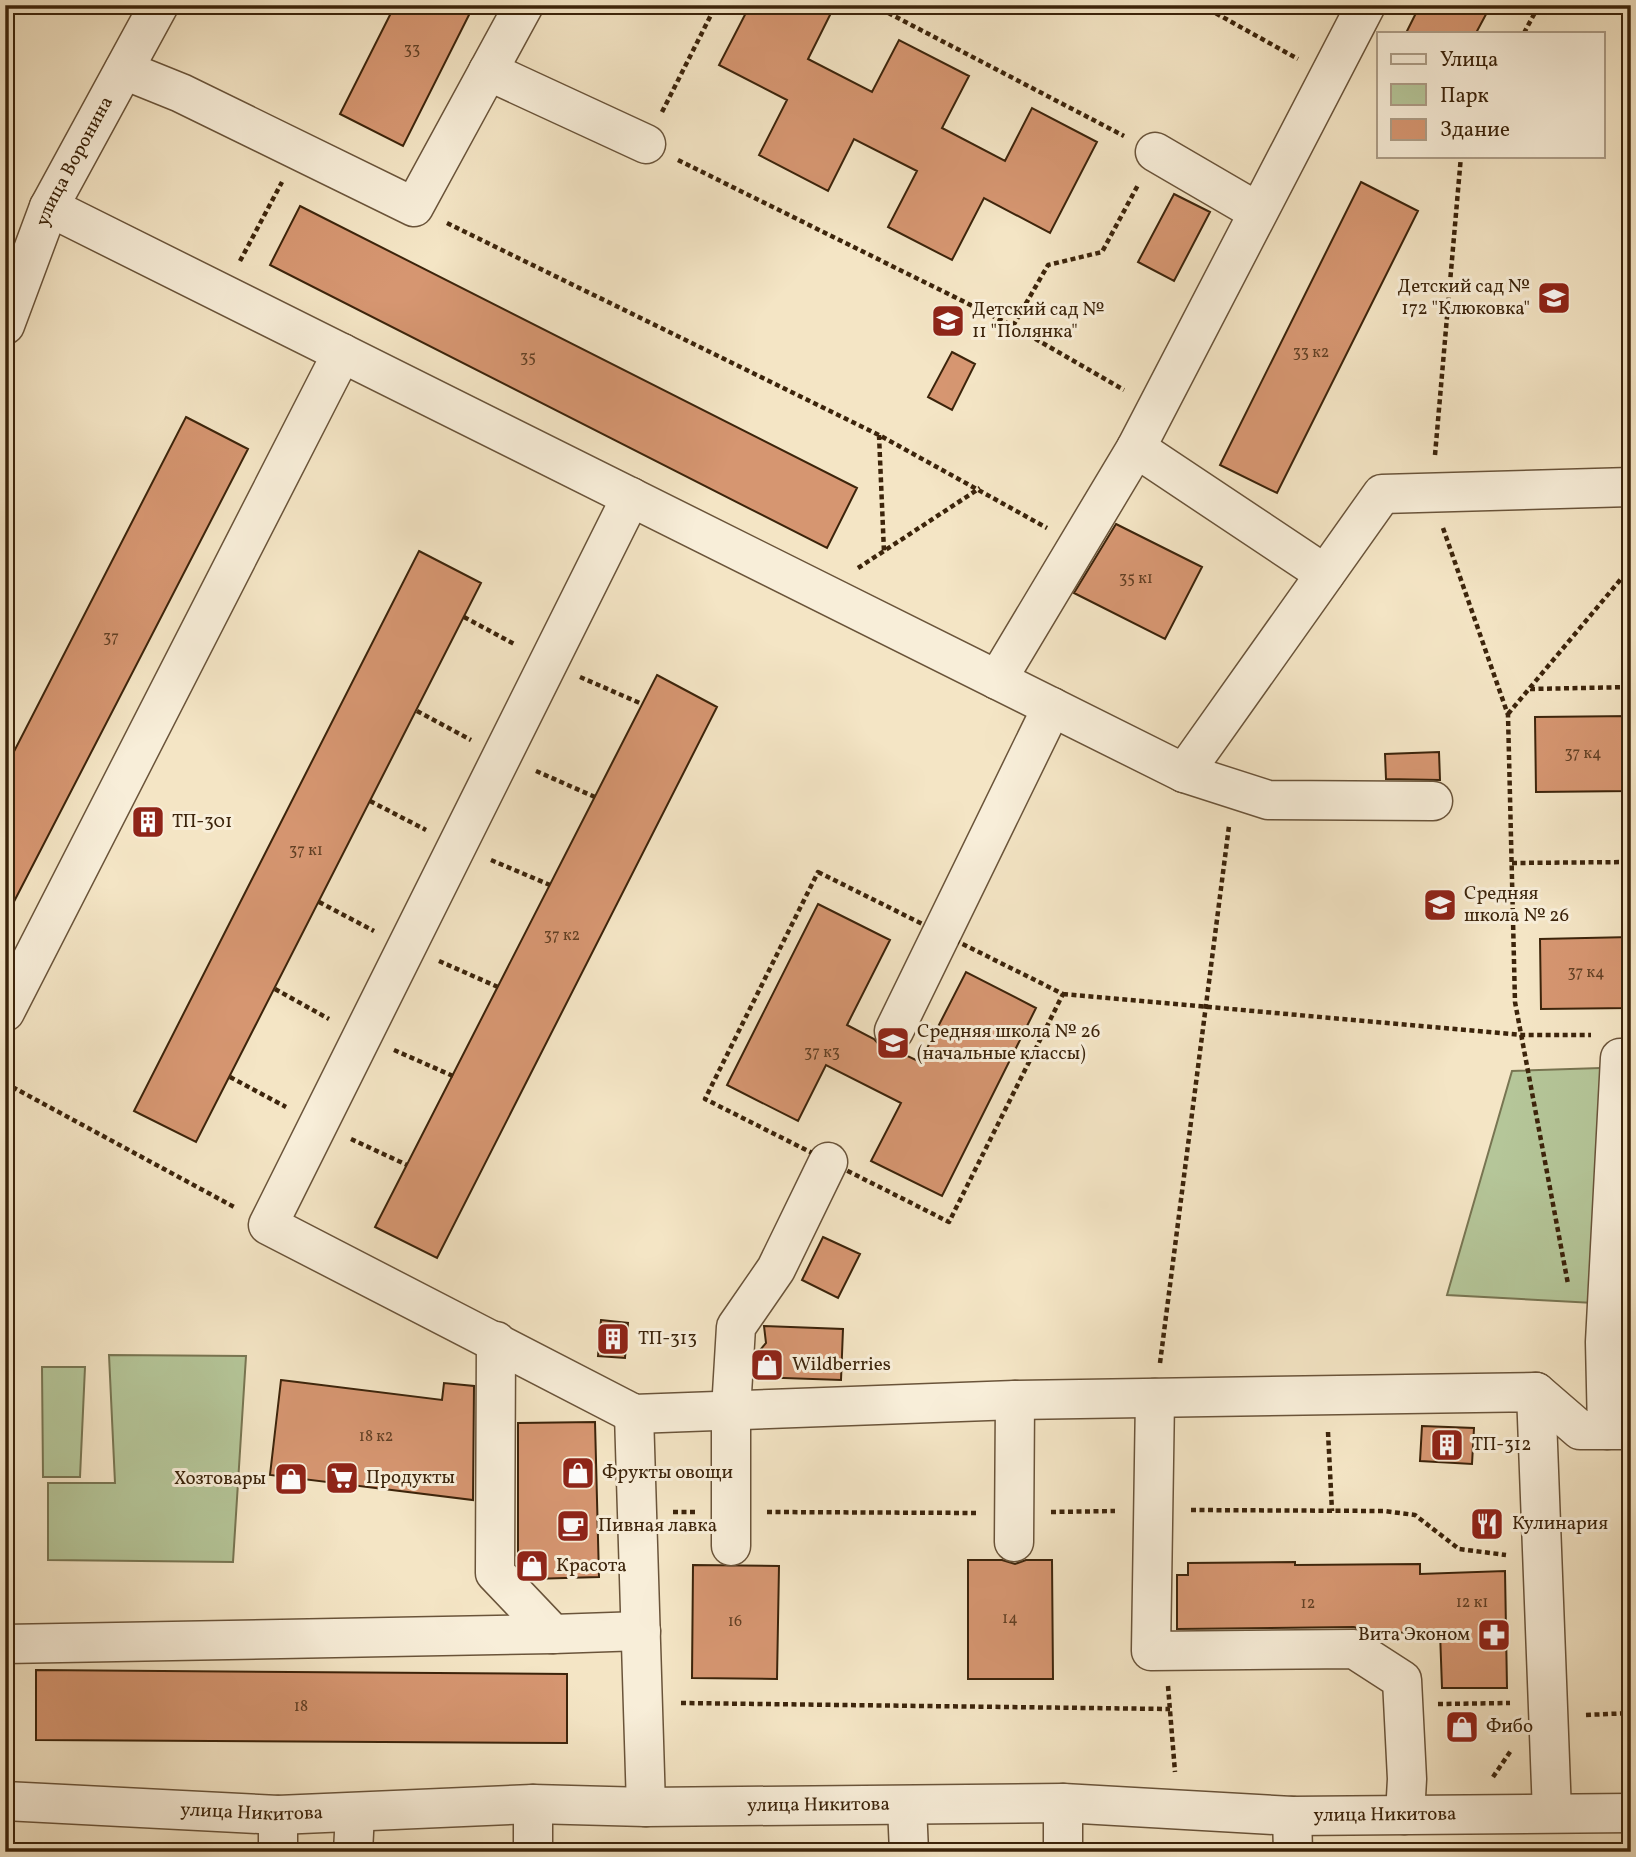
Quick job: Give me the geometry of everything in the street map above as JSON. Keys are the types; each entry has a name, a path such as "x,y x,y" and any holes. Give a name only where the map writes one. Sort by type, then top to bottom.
{"street":[{"name":"улица Воронина","path":"5,325 16,260 49,207 159,5"},
{"path":"124,70 414,207 524,5"},
{"path":"997,680 1136,448 1366,5"},
{"path":"488,71 646,144"},
{"path":"1155,152 1258,212"},
{"path":"49,207 1184,774 1268,800 1433,801"},
{"path":"5,1012 342,353"},
{"path":"1136,448 1325,574"},
{"path":"1184,774 1381,494 1631,487"},
{"path":"631,497 268,1226 634,1414 1015,1400 1536,1392 1580,1430 1619,1430 1605,1342 1620,1058 1617,1047"},
{"path":"894,1031 1052,707"},
{"path":"731,1529 731,1410 736,1328 776,1269 828,1162"},
{"path":"496,1341 495,1573 553,1634"},
{"path":"1536,1392 1552,1813"},
{"path":"1156,1398 1151,1651 1354,1649 1402,1680 1407,1779 1405,1815"},
{"path":"1014,1527 1015,1400"},
{"path":"634,1414 646,1807"},
{"path":"5,1644 642,1631"},
{"name":"улица Никитова","path":"5,1801 278,1833 355,1813 533,1804 646,1807 1063,1803 1293,1834 1405,1815 1631,1813"},
{"path":"1063,1803 1063,1852"},
{"path":"533,1804 533,1852"},
{"path":"908,1806 909,1852"},
{"path":"353,1852 355,1813"}],"path":[{"path":"716,5 646,144 1013,326 1155,408"},
{"path":"873,5 1155,152 1102,252 1048,265 1013,326"},
{"path":"1201,5 1329,76"},
{"path":"1525,32 1539,5"},
{"path":"222,294 299,151"},
{"path":"1461,158 1431,492 1508,715 1515,1002 1569,1289"},
{"path":"414,207 879,435 981,488 1078,546"},
{"path":"879,435 884,552"},
{"path":"822,592 981,488"},
{"path":"1508,715 1631,567"},
{"path":"1530,689 1631,687"},
{"path":"1156,1398 1234,789"},
{"path":"1512,863 1631,862"},
{"path":"1063,994 1522,1035 1617,1047"},
{"path":"5,1083 268,1226"},
{"path":"1327,1396 1332,1511"},
{"path":"637,1512 731,1529 1014,1527 1154,1510 1332,1511 1415,1515 1459,1549 1510,1555 1542,1554"},
{"path":"1165,1650 1176,1780"},
{"path":"672,1703 1170,1709"}],"green space":[{"path":"1631,1067 1631,1305 1447,1295 1512,1071"},
{"path":"109,1355 246,1356 233,1562 48,1560 48,1483 115,1483"},
{"path":"42,1367 85,1367 80,1477 43,1477"}],"building":[{"path":"395,5 474,5 403,146 340,114"},
{"path":"750,5 835,5 808,59 872,92 899,40 969,76 942,128 1005,161 1032,108 1097,142 1050,233 984,198 952,260 888,227 917,171 854,139 828,191 759,155 787,100 719,65"},
{"path":"1420,5 1491,5 1477,32 1406,32"},
{"path":"1361,182 1418,211 1277,493 1220,465"},
{"path":"1174,194 1210,212 1174,281 1138,262"},
{"path":"300,206 857,488 827,548 270,265"},
{"path":"952,352 975,364 952,410 928,397"},
{"path":"186,417 248,449 5,919 5,769"},
{"path":"1116,524 1202,567 1165,639 1074,593"},
{"path":"419,551 481,583 196,1142 134,1111"},
{"path":"657,675 717,707 437,1258 375,1227"},
{"path":"1631,716 1631,791 1536,792 1535,717"},
{"path":"1439,752 1440,780 1386,779 1385,754"},
{"path":"818,904 890,940 847,1025 874,1039 885,1051 899,1052 920,1062 966,972 1036,1008 942,1196 871,1161 901,1103 826,1065 798,1121 727,1085"},
{"path":"1631,937 1631,1008 1541,1009 1540,939"},
{"path":"823,1237 860,1254 838,1298 802,1280"},
{"name":"ТП-313","path":"601,1320 628,1323 625,1358 598,1356"},
{"path":"764,1326 843,1329 841,1380 755,1377 756,1355 766,1343"},
{"path":"281,1380 442,1400 444,1383 474,1386 473,1500 270,1475"},
{"path":"595,1422 599,1577 531,1579 518,1565 518,1423"},
{"name":"ТП-312","path":"1422,1426 1474,1428 1472,1464 1420,1461"},
{"path":"968,1560 1002,1560 1015,1564 1026,1560 1052,1560 1053,1679 968,1679"},
{"path":"1295,1562 1295,1565 1420,1564 1420,1574 1505,1571 1507,1688 1442,1688 1440,1632 1369,1633 1354,1627 1177,1629 1177,1575 1188,1575 1188,1563"},
{"path":"693,1565 779,1566 777,1679 692,1678"},
{"path":"36,1670 567,1674 567,1743 36,1740"}],"place":[{"name":"Детский сад № 172 \"Клюковка\"","path":"1554,298"},
{"name":"Детский сад № 11 \"Полянка\"","path":"948,321"},
{"name":"ТП-301","path":"148,822"},
{"name":"Средняя школа № 26","path":"1440,905"},
{"name":"Средняя школа № 26 (начальные классы)","path":"893,1043"},
{"name":"ТП-313","path":"613,1339"},
{"name":"Wildberries","path":"767,1365"},
{"name":"ТП-312","path":"1447,1445"},
{"name":"Фрукты овощи","path":"578,1473"},
{"name":"Продукты","path":"342,1478"},
{"name":"Хозтовары","path":"291,1479"},
{"name":"Кулинария","path":"1487,1524"},
{"name":"Пивная лавка","path":"573,1526"},
{"name":"Красота","path":"532,1566"},
{"name":"Вита Эконом","path":"1494,1635"},
{"name":"Фибо","path":"1462,1727"}]}
